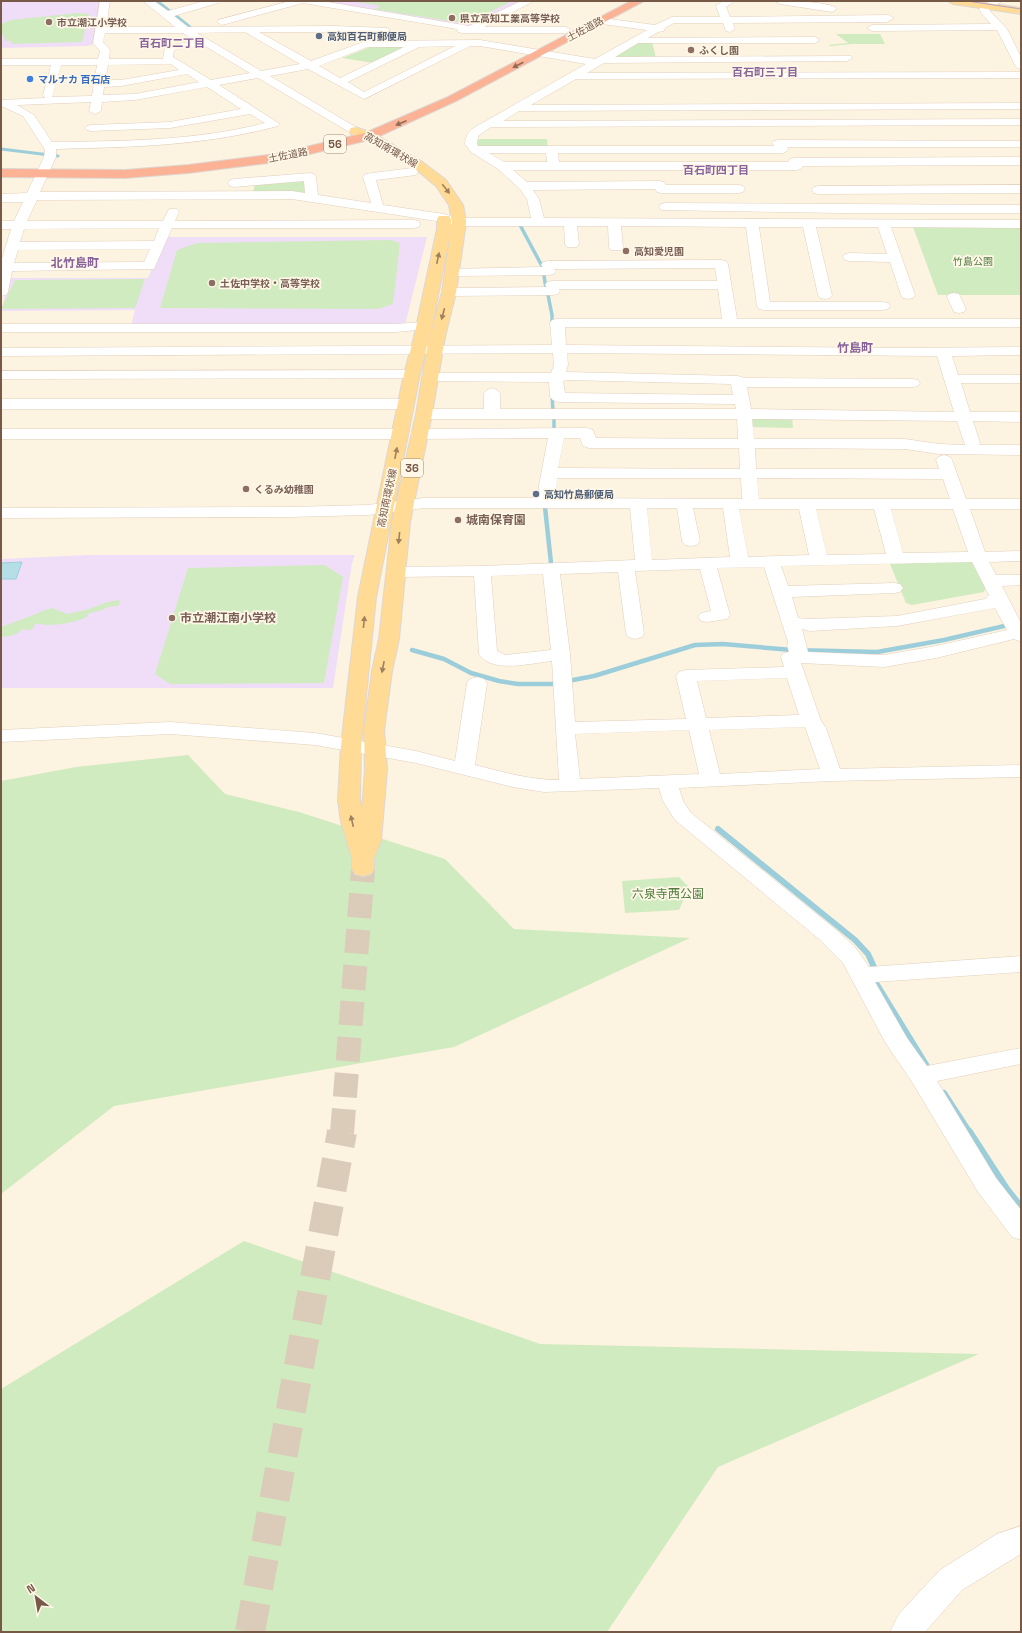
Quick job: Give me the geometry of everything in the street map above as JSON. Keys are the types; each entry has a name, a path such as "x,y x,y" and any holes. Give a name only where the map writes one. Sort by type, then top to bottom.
{"highway":[{"name":"土佐道路","path":"361,135 619,1"},
{"name":"土佐道路","path":"1,166 43,171 125,174 188,169 276,158 361,135 412,118 540,54 639,1"},
{"name":"土佐道路","path":"1,173 43,171"}],"main road":[{"path":"953,1 993,2 1021,5"},
{"path":"993,2 1021,11"},
{"name":"高知南環状線","path":"361,135 416,164 441,183 456,205 449,221 412,374 367,597 351,746 350,811 363,864 370,841 376,769 374,730 382,671 389,638 395,572 404,505 424,414 435,349 449,292 452,272 449,221 438,199 422,180 361,135"}],"street":[{"path":"87,145 91,128 98,116 96,99 105,50 98,42 105,1"},
{"path":"148,1 165,15 205,42 361,135"},
{"path":"165,15 215,1"},
{"path":"189,30 306,1 461,27 470,30 529,1"},
{"path":"306,1 335,29 366,44"},
{"path":"726,20 721,6 730,1"},
{"path":"780,1 801,2 888,19 893,28"},
{"path":"801,2 793,10 798,24 821,44 847,58 852,63 851,67 856,76"},
{"path":"993,2 984,9 989,18 1000,27 1021,67"},
{"path":"506,12 521,15"},
{"path":"538,222 533,199 524,186 502,166 476,150 470,144 472,135 488,124 672,20 766,20 798,24 888,19 989,18"},
{"path":"550,20 571,27"},
{"path":"602,20 655,30 726,20 893,28 1000,27"},
{"path":"418,30 571,27"},
{"path":"100,30 335,29 356,31 395,31"},
{"path":"248,30 364,96 470,43"},
{"path":"456,30 456,43"},
{"path":"325,40 348,36"},
{"path":"634,41 821,44"},
{"path":"50,146 59,144 87,145 180,141 243,132 274,124 168,58 169,48 205,42"},
{"path":"3,103 135,98 311,65 366,44 480,43 540,54 600,62 847,58"},
{"path":"340,82 418,44"},
{"path":"90,47 112,45"},
{"path":"280,48 295,45"},
{"path":"712,60 719,75 734,91 758,123 781,146 848,224"},
{"path":"48,95 57,61"},
{"path":"1,62 172,61"},
{"path":"385,61 421,67"},
{"path":"99,84 122,83 188,71"},
{"path":"573,76 1021,75"},
{"path":"541,94 564,94"},
{"path":"220,103 235,100"},
{"path":"1,292 4,271 19,225 50,157 51,150 50,146 27,114 3,103"},
{"path":"866,106 894,144 918,190"},
{"path":"516,108 1021,106"},
{"path":"91,128 170,125 252,110"},
{"path":"488,124 1021,122"},
{"path":"1007,125 1020,146"},
{"path":"551,137 553,166"},
{"path":"471,138 485,138"},
{"path":"476,150 651,150 894,144 1020,146"},
{"path":"651,150 668,223"},
{"path":"908,171 1021,161"},
{"path":"502,166 655,166 805,175 918,190 1021,189"},
{"path":"805,175 908,171 1021,172"},
{"path":"376,208 377,204 369,177 412,172"},
{"path":"4,271 149,266 183,186 310,177 312,198"},
{"path":"524,186 834,208 1021,209"},
{"path":"661,196 739,189"},
{"path":"1,198 29,202 177,201 278,206 280,195 312,198 449,221"},
{"path":"533,199 548,199"},
{"path":"1,209 29,202"},
{"path":"1,225 449,221 1021,224"},
{"path":"570,222 572,244"},
{"path":"614,223 616,247"},
{"path":"752,223 764,306 883,306"},
{"path":"808,224 825,295"},
{"path":"884,224 908,295"},
{"path":"13,246 158,245"},
{"path":"850,257 895,258"},
{"path":"546,264 556,296"},
{"path":"452,272 546,264 721,264 730,322"},
{"path":"449,292 556,296 725,292"},
{"path":"602,298 725,292"},
{"path":"944,309 956,303 974,309"},
{"path":"917,394 896,416 558,397 556,381 561,365 557,323 730,322 899,316 1021,323"},
{"path":"1,328 396,328 423,326"},
{"path":"396,328 402,331 403,342 418,350"},
{"path":"1,352 435,349 1021,351"},
{"path":"943,351 972,443"},
{"path":"1,375 412,374"},
{"path":"430,377 558,377 738,380 738,382 917,394 963,416 1021,417"},
{"path":"952,379 1020,382"},
{"path":"738,382 743,407 747,444 751,503"},
{"path":"492,393 492,415"},
{"path":"1,404 406,404"},
{"path":"424,414 589,414 743,407"},
{"path":"589,414 587,434 589,443 905,444 939,448 1021,450"},
{"path":"896,416 905,444"},
{"path":"1,434 400,434"},
{"path":"419,434 587,434"},
{"path":"548,503 547,485 557,434"},
{"path":"711,780 686,676 798,657 884,661 936,652 1017,630 978,557 939,448"},
{"path":"550,473 949,474"},
{"path":"1,513 289,512 368,510 424,503 1021,504"},
{"path":"684,503 691,541"},
{"path":"730,503 740,562"},
{"path":"806,503 819,560"},
{"path":"638,504 644,565"},
{"path":"880,504 894,588 905,610"},
{"path":"395,572 482,571 771,561 1021,556"},
{"path":"771,561 797,642 798,657 811,721 816,728 832,775"},
{"path":"707,563 721,615 707,617"},
{"path":"626,566 635,633"},
{"path":"551,568 561,654 570,786"},
{"path":"482,571 488,654 503,661 561,654"},
{"path":"884,618 905,610 985,595 994,589 1021,580"},
{"path":"781,592 894,588"},
{"path":"790,622 810,625 884,618 991,603 994,589"},
{"path":"464,769 477,683"},
{"path":"565,728 811,721"},
{"path":"1,736 170,728 315,739 416,757 513,781 544,786 832,775 1021,771"},
{"path":"667,782 673,801 682,816 847,952 858,968 860,975 897,1042 921,1076 987,1185 1021,1230"},
{"path":"860,975 1021,964"},
{"path":"921,1076 1021,1056"},
{"path":"906,1632 910,1625 950,1580 1008,1544 1021,1540"}],"shaded area":[{"name":"市立潮江小学校","path":"1,1 101,1 94,44 88,46 1,48"},
{"name":"県立高知工業高等学校","path":"313,1 522,1 474,25 463,26"},
{"name":"土佐中学校・高等学校","path":"164,237 427,237 405,325 131,326 135,310 1,311 9,278 148,278"},
{"name":"市立潮江南小学校","path":"88,555 355,555 352,563 333,688 1,688 1,559"}],"green space":[{"name":"県立高知工業高等学校","path":"351,1 512,1 472,21 456,22 374,9 381,6"},
{"path":"78,13 89,14 82,42 11,44 11,41 5,41 4,35 1,35 1,24 11,20"},
{"path":"836,34 880,34 885,44 828,45 848,43"},
{"path":"652,42 656,58 618,58 616,56 636,43"},
{"path":"404,46 407,48 374,63 342,58 370,47"},
{"path":"480,139 547,139 548,149 477,147 474,141"},
{"path":"306,181 307,194 253,193 255,183"},
{"name":"竹島公園","path":"913,227 1021,227 1021,295 938,295"},
{"path":"391,240 400,243 393,304 378,309 160,308 177,250 197,243"},
{"path":"145,279 135,308 1,309 15,280"},
{"path":"792,417 793,428 752,427 750,418"},
{"path":"969,560 975,563 986,587 984,592 912,605 906,603 890,564"},
{"path":"325,565 343,577 324,683 170,684 155,674 188,568"},
{"path":"119,600 120,604 117,606 108,607 87,614 88,616 80,620 69,623 48,625 35,624 30,630 22,629 10,636 1,637 1,627 45,610 52,608 67,614"},
{"path":"188,755 225,794 299,812 445,859 514,929 690,938 454,1047 114,1106 1,1194 1,781 76,767"},
{"name":"六泉寺西公園","path":"679,877 689,887 679,910 625,913 622,881"},
{"path":"244,1241 540,1344 979,1354 718,1467 607,1632 1,1632 1,1389"}],"water":[{"path":"22,562 16,579 1,579 1,563"}],"waterway":[{"path":"157,1 171,12"},
{"path":"175,15 191,28"},
{"path":"1,149 58,156"},
{"path":"520,225 543,268"},
{"path":"544,276 546,288"},
{"path":"548,295 552,315 552,327"},
{"path":"552,393 553,412"},
{"path":"554,418 554,431"},
{"path":"554,431 556,432 554,432 554,431"},
{"path":"545,507 551,563"},
{"path":"412,650 444,659 471,673 499,681 518,684 552,684 594,676 695,645 723,644 792,650 877,652 944,640 1021,622"},
{"path":"718,829 855,940 868,954 874,967"},
{"path":"876,983 927,1066"},
{"path":"944,1093 970,1133"},
{"path":"969,1132 1006,1189 1021,1208"}],"tunnel":[{"path":"342,1133 363,869"},
{"path":"250,1632 342,1132"}],"tram line":[{"path":"967,1 1021,9"}],"place":[{"name":"県立高知工業高等学校","path":"452,18"},
{"name":"市立潮江小学校","path":"49,22"},
{"name":"高知百石町郵便局","path":"319,36"},
{"name":"ふくし園","path":"691,50"},
{"name":"マルナカ 百石店","path":"30,79"},
{"name":"高知愛児園","path":"626,251"},
{"name":"土佐中学校・高等学校","path":"212,283"},
{"name":"くるみ幼稚園","path":"246,489"},
{"name":"高知竹島郵便局","path":"536,494"},
{"name":"城南保育園","path":"458,520"},
{"name":"市立潮江南小学校","path":"172,618"}],"district":[{"name":"百石町二丁目","path":"172,43"},
{"name":"百石町三丁目","path":"765,72"},
{"name":"百石町四丁目","path":"716,170"},
{"name":"北竹島町","path":"75,263"},
{"name":"竹島町","path":"855,348"}]}
